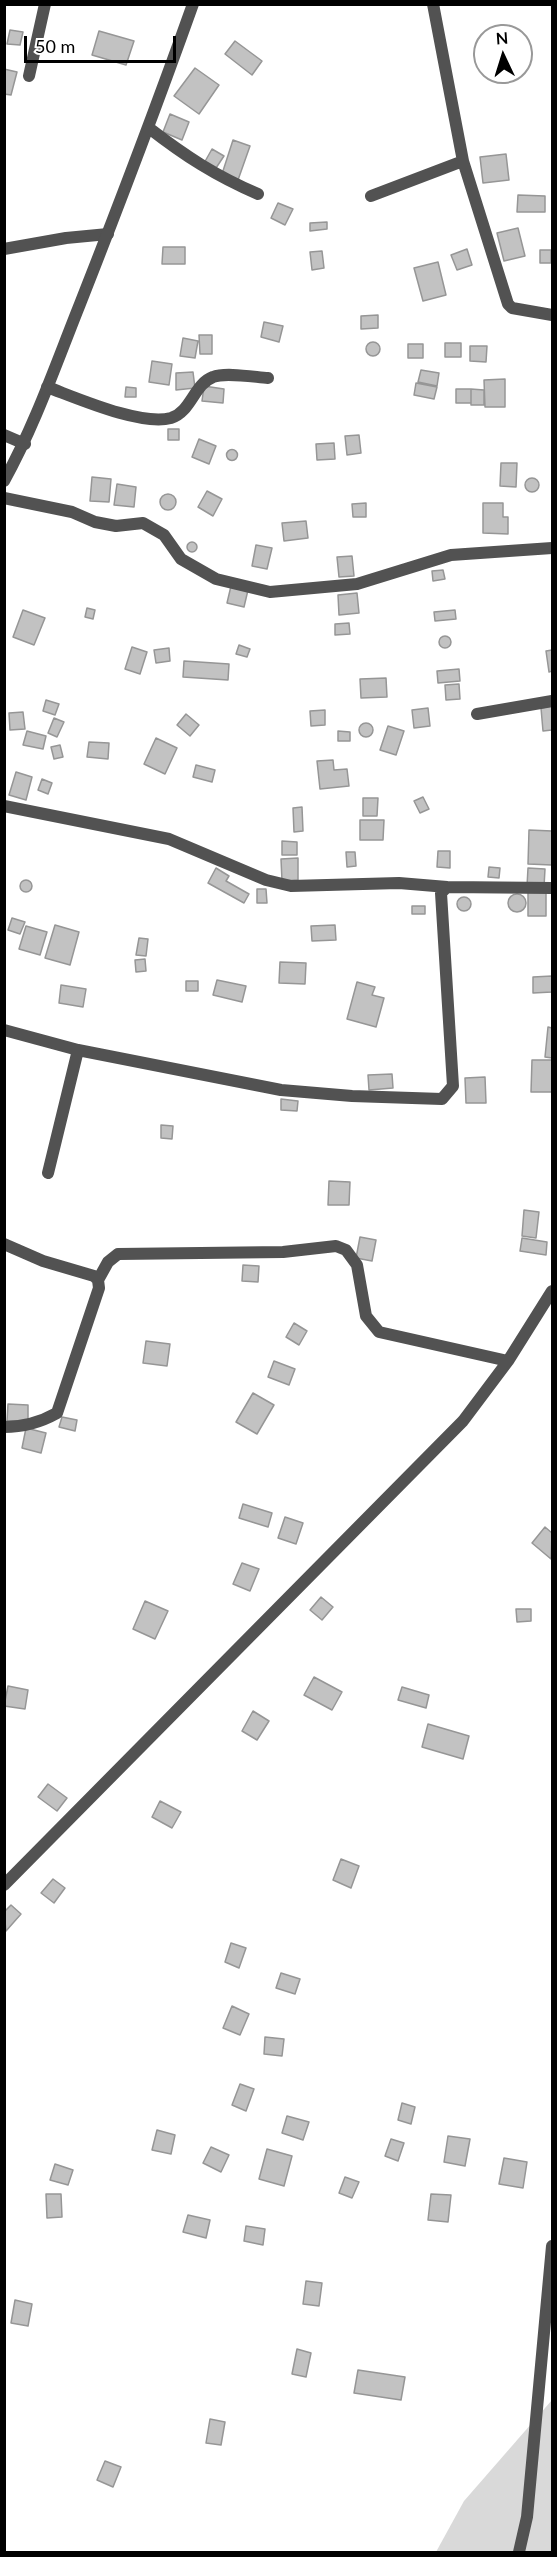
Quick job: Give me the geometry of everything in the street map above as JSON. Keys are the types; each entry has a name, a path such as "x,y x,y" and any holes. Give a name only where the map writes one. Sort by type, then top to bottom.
{"street":[{"path":"29,76 45,4"},
{"path":"4,481 25,444 149,128 193,4"},
{"path":"433,4 463,161 508,304 512,308 552,315"},
{"path":"149,128 190,159 218,176 258,194"},
{"path":"371,196 463,161"},
{"path":"4,249 66,238 108,234"},
{"path":"47,387 112,410 158,419 173,417 184,410 206,381 214,376 268,378"},
{"path":"4,435 25,444"},
{"path":"4,498 72,512 95,522 116,526 143,524 164,535 181,559 216,579 270,592 357,584 451,555 552,548"},
{"path":"477,714 552,701"},
{"path":"4,806 169,839 266,880 291,886 399,883 447,887 552,888"},
{"path":"4,1030 78,1050 281,1090 352,1096 442,1099 453,1086 441,901 441,893 447,887"},
{"path":"48,1173 78,1050"},
{"path":"4,1244 43,1261 94,1276 98,1280"},
{"path":"4,1427 16,1427 45,1420 57,1413 99,1288 98,1280 108,1262 118,1254 283,1252 336,1246 346,1250 357,1265 366,1316 379,1332 508,1361"},
{"path":"4,1885 463,1421 508,1361 552,1291"},
{"path":"519,2553 528,2517 552,2246"}],"shaded area":[{"path":"552,2400 552,2552 436,2552 464,2501"}],"building":[{"path":"10,30 23,32 20,45 7,44"},
{"path":"99,31 134,41 126,65 92,55"},
{"path":"235,41 262,61 252,75 225,54"},
{"path":"195,68 219,85 199,114 174,96"},
{"path":"4,69 17,72 11,95 4,94"},
{"path":"170,114 189,122 182,140 163,132"},
{"path":"233,140 250,146 238,180 222,174"},
{"path":"212,149 224,156 214,171 203,165"},
{"path":"506,154 509,180 483,183 480,157"},
{"path":"518,195 545,196 545,212 517,212"},
{"path":"278,203 293,209 285,225 271,218"},
{"path":"327,222 327,229 310,231 310,223"},
{"path":"518,228 525,256 504,261 497,233"},
{"path":"163,247 185,247 185,264 162,264"},
{"path":"467,249 472,265 457,270 451,255"},
{"path":"540,250 551,250 551,263 540,263"},
{"path":"322,251 324,268 312,270 310,252"},
{"path":"438,262 446,295 423,301 414,268"},
{"path":"378,315 378,328 361,329 361,316"},
{"path":"264,322 283,326 279,342 261,337"},
{"path":"199,335 212,335 212,354 200,354"},
{"path":"183,338 198,341 195,358 180,356"},
{"path":"373,342 378,344 380,349 378,354 373,356 368,354 366,349 368,344"},
{"path":"445,343 461,343 461,357 445,357"},
{"path":"408,344 423,344 423,358 408,358"},
{"path":"470,346 487,346 486,362 470,361"},
{"path":"152,361 172,364 169,385 149,382"},
{"path":"421,370 439,373 437,386 418,382"},
{"path":"193,372 195,388 176,390 176,373"},
{"path":"505,379 505,407 485,407 484,380"},
{"path":"416,383 437,387 434,399 414,395"},
{"path":"204,386 224,389 223,403 202,401"},
{"path":"126,387 136,388 136,397 125,397"},
{"path":"456,389 471,389 471,403 456,403"},
{"path":"471,389 484,390 484,405 471,405"},
{"path":"168,429 179,429 179,440 168,440"},
{"path":"359,435 361,453 347,455 345,436"},
{"path":"199,439 216,446 209,464 192,457"},
{"path":"334,443 335,459 317,460 316,444"},
{"path":"232,450 236,451 236,459 232,460 228,459 227,455 228,451"},
{"path":"501,463 517,463 516,487 500,486"},
{"path":"92,477 111,479 109,502 90,501"},
{"path":"529,478 535,478 539,485 535,492 529,492 525,488 525,482"},
{"path":"117,484 136,487 134,507 114,505"},
{"path":"207,491 222,499 213,516 198,507"},
{"path":"168,494 176,502 168,510 160,502"},
{"path":"366,503 366,517 353,517 352,504"},
{"path":"483,503 503,503 503,517 508,517 508,534 483,533"},
{"path":"306,521 308,538 284,541 282,523"},
{"path":"192,542 196,543 196,551 192,552 188,551 187,547 188,543"},
{"path":"256,545 272,548 267,569 252,566"},
{"path":"352,556 354,576 339,577 337,557"},
{"path":"443,570 445,579 433,581 432,571"},
{"path":"231,586 248,590 244,607 227,603"},
{"path":"357,593 359,613 339,615 338,595"},
{"path":"87,608 95,610 93,619 85,617"},
{"path":"23,610 45,618 34,645 13,637"},
{"path":"455,610 456,619 435,621 434,612"},
{"path":"349,623 350,634 335,635 335,624"},
{"path":"447,636 451,642 447,648 443,648 439,640"},
{"path":"239,645 250,649 247,657 236,654"},
{"path":"132,647 147,652 140,674 125,669"},
{"path":"169,648 170,661 156,663 154,650"},
{"path":"552,650 552,671 549,672 546,651"},
{"path":"184,661 229,664 228,680 183,677"},
{"path":"459,669 460,681 438,683 437,671"},
{"path":"386,678 387,697 361,698 360,679"},
{"path":"459,684 460,699 446,700 445,685"},
{"path":"46,700 59,704 55,715 43,711"},
{"path":"552,706 552,730 543,731 541,708"},
{"path":"428,708 430,726 414,728 412,710"},
{"path":"325,710 325,725 311,726 310,711"},
{"path":"23,712 25,729 10,730 9,713"},
{"path":"186,714 199,725 190,736 177,725"},
{"path":"54,718 64,722 57,737 48,733"},
{"path":"366,723 371,725 373,730 371,735 366,737 361,735 359,730 361,725"},
{"path":"388,726 404,731 396,755 380,750"},
{"path":"27,731 46,736 43,749 23,745"},
{"path":"338,731 350,732 350,741 338,741"},
{"path":"156,738 177,748 165,774 144,764"},
{"path":"89,742 109,743 108,759 87,757"},
{"path":"60,745 63,757 54,759 51,747"},
{"path":"333,760 334,770 347,769 349,786 320,789 317,761"},
{"path":"196,765 215,770 212,782 193,777"},
{"path":"16,772 32,777 26,800 9,795"},
{"path":"42,779 52,783 48,794 38,790"},
{"path":"423,797 429,809 420,813 414,801"},
{"path":"363,798 378,798 377,816 363,816"},
{"path":"302,807 303,831 294,832 293,808"},
{"path":"360,820 384,820 383,840 360,840"},
{"path":"529,830 552,831 552,865 528,864"},
{"path":"282,841 297,842 297,855 282,855"},
{"path":"438,851 450,851 450,868 437,867"},
{"path":"346,852 355,852 356,866 347,867"},
{"path":"298,858 298,880 282,881 281,859"},
{"path":"489,867 500,868 499,878 488,877"},
{"path":"216,868 229,876 226,881 249,894 244,903 208,883"},
{"path":"528,868 545,869 544,887 527,886"},
{"path":"28,880 32,886 28,892 24,892 20,884"},
{"path":"257,889 266,889 267,903 257,903"},
{"path":"528,889 546,889 546,916 528,916"},
{"path":"517,894 523,897 526,903 523,909 517,912 511,909 508,903 511,897"},
{"path":"461,897 467,897 471,904 467,911 461,911 457,907 457,901"},
{"path":"412,906 425,906 425,914 412,914"},
{"path":"12,918 25,922 20,934 8,930"},
{"path":"55,925 79,932 70,965 45,958"},
{"path":"335,925 336,940 312,941 311,926"},
{"path":"26,926 47,932 40,955 19,949"},
{"path":"139,938 148,939 146,956 136,955"},
{"path":"145,959 146,971 136,972 135,960"},
{"path":"280,962 306,963 305,984 279,983"},
{"path":"552,976 552,992 533,993 533,977"},
{"path":"217,980 246,986 242,1002 213,995"},
{"path":"186,981 198,981 198,991 186,991"},
{"path":"357,982 375,987 372,995 384,998 376,1027 347,1019"},
{"path":"61,985 86,989 83,1007 59,1003"},
{"path":"548,1027 552,1028 552,1058 545,1057"},
{"path":"532,1060 552,1060 552,1092 531,1092"},
{"path":"392,1074 393,1088 369,1090 368,1075"},
{"path":"485,1077 486,1103 466,1103 465,1078"},
{"path":"281,1099 298,1101 297,1111 281,1110"},
{"path":"161,1125 173,1126 172,1139 161,1138"},
{"path":"329,1181 350,1182 349,1205 328,1205"},
{"path":"524,1210 539,1212 536,1238 522,1236"},
{"path":"360,1237 376,1240 372,1261 356,1258"},
{"path":"522,1238 547,1242 546,1255 520,1251"},
{"path":"243,1265 259,1266 258,1282 242,1281"},
{"path":"294,1323 307,1331 299,1345 286,1337"},
{"path":"146,1341 170,1344 167,1366 143,1363"},
{"path":"274,1361 295,1369 289,1385 268,1377"},
{"path":"253,1393 274,1405 257,1434 236,1422"},
{"path":"8,1404 28,1405 28,1422 7,1421"},
{"path":"62,1417 77,1420 75,1431 59,1427"},
{"path":"26,1428 46,1433 41,1453 22,1448"},
{"path":"243,1504 272,1513 268,1527 239,1518"},
{"path":"285,1517 303,1523 296,1544 278,1538"},
{"path":"545,1527 552,1533 551,1559 532,1543"},
{"path":"242,1563 259,1569 250,1591 233,1584"},
{"path":"321,1597 333,1607 322,1620 310,1610"},
{"path":"145,1601 168,1611 155,1639 133,1629"},
{"path":"516,1609 531,1609 531,1621 517,1622"},
{"path":"314,1677 342,1692 332,1710 304,1695"},
{"path":"8,1686 28,1690 25,1709 4,1706"},
{"path":"402,1687 429,1695 426,1708 398,1700"},
{"path":"253,1711 269,1721 257,1740 242,1731"},
{"path":"428,1724 469,1736 463,1759 422,1747"},
{"path":"48,1784 67,1798 57,1811 38,1797"},
{"path":"160,1801 181,1812 172,1828 152,1817"},
{"path":"341,1859 359,1866 351,1888 333,1880"},
{"path":"53,1879 65,1888 54,1903 41,1893"},
{"path":"11,1905 21,1914 6,1931 4,1912"},
{"path":"231,1943 246,1948 239,1968 225,1962"},
{"path":"281,1973 300,1979 295,1994 276,1988"},
{"path":"232,2006 249,2014 240,2035 223,2028"},
{"path":"265,2037 284,2039 282,2056 264,2054"},
{"path":"240,2084 254,2089 246,2111 232,2105"},
{"path":"402,2103 415,2107 411,2124 398,2120"},
{"path":"287,2116 309,2122 303,2140 282,2133"},
{"path":"157,2130 175,2135 171,2154 152,2150"},
{"path":"448,2136 470,2139 465,2166 444,2162"},
{"path":"391,2139 404,2143 398,2161 385,2156"},
{"path":"211,2147 229,2155 221,2172 203,2163"},
{"path":"267,2149 292,2156 284,2186 259,2179"},
{"path":"504,2158 527,2162 523,2188 499,2184"},
{"path":"55,2164 73,2170 68,2185 50,2180"},
{"path":"345,2177 359,2182 352,2198 339,2193"},
{"path":"46,2194 61,2194 62,2217 47,2218"},
{"path":"431,2194 451,2195 448,2222 428,2220"},
{"path":"188,2215 210,2220 206,2238 183,2232"},
{"path":"246,2226 265,2229 263,2245 244,2241"},
{"path":"306,2281 322,2283 319,2306 303,2304"},
{"path":"15,2300 32,2304 28,2326 11,2323"},
{"path":"297,2349 311,2353 306,2377 292,2374"},
{"path":"358,2370 405,2377 401,2400 354,2393"},
{"path":"210,2419 225,2422 221,2445 206,2443"},
{"path":"105,2461 121,2467 113,2487 97,2480"}]}
